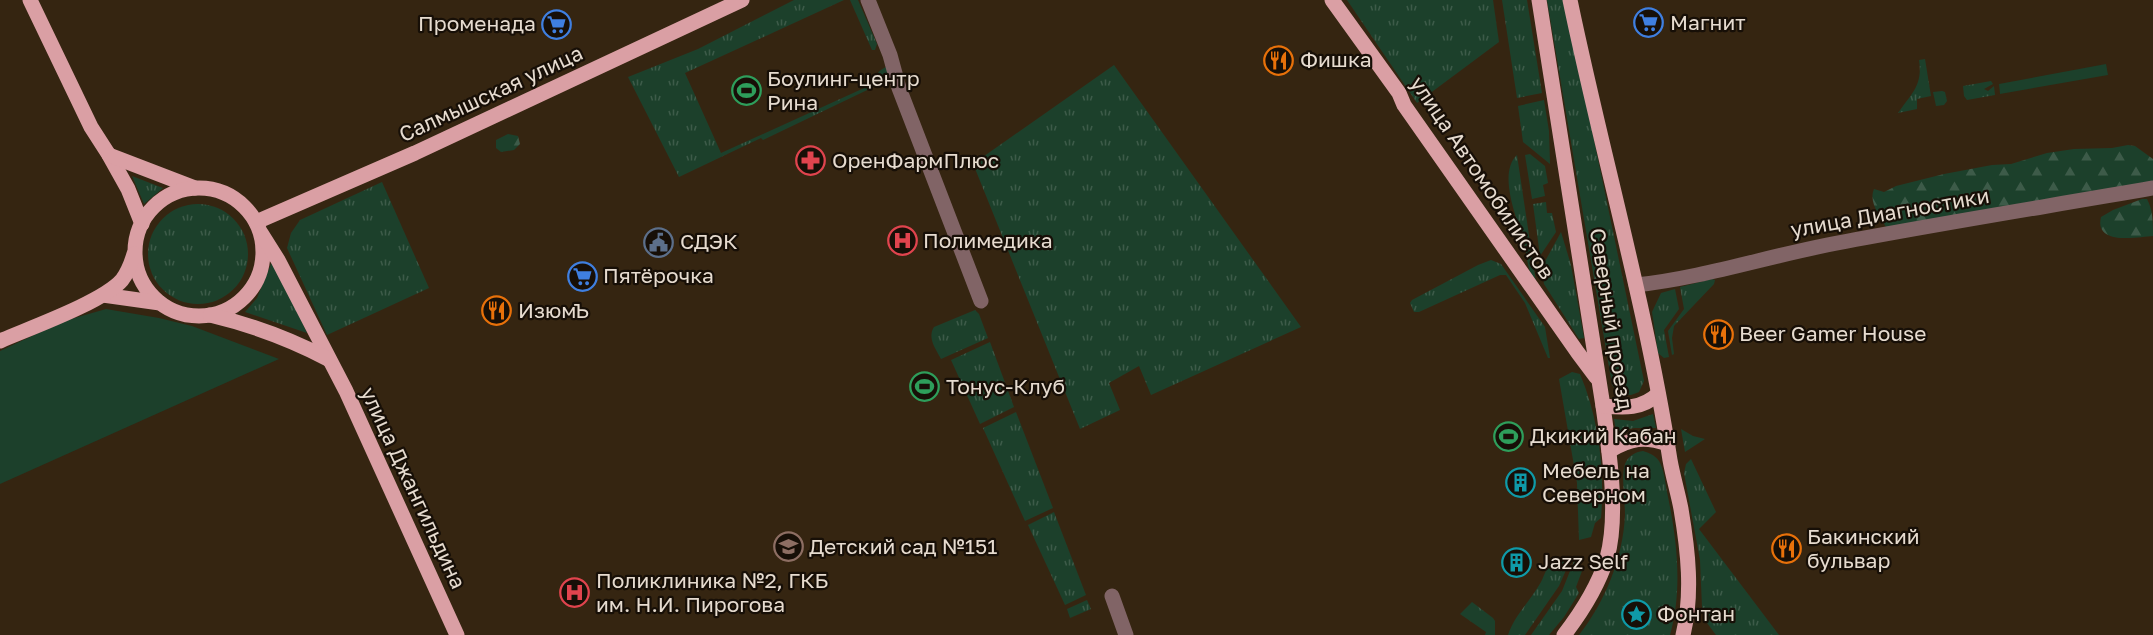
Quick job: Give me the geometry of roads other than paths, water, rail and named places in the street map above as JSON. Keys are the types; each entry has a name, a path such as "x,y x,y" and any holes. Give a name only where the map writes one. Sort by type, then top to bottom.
{"main road":[{"path":"30,0 91,127 128,189 142,224"},
{"name":"Салмышская улица","path":"259,228 742,0"},
{"name":"улица Автомобилистов","path":"1332,0 1598,379"},
{"name":"Северный проезд","path":"1539,0 1603,405 1609,451 1612,515 1606,559 1588,600 1564,635"},
{"name":"Северный проезд","path":"1570,0 1636,285 1681,508 1689,591 1687,619 1683,635"},
{"path":"109,154 195,188 220,191 241,203 259,228 263,260 254,286 235,305 210,315"},
{"path":"0,341 103,295 121,281 129,270 142,224 155,206 173,193 195,188"},
{"name":"улица Джангильдина","path":"259,228 346,391 457,635"},
{"path":"135,252 138,271 147,289 160,303 175,312 193,316 210,315 236,321 284,338 329,359"},
{"path":"103,295 160,303"},
{"path":"1603,405 1623,408 1640,406 1658,394"},
{"path":"1609,451 1625,441 1650,438 1668,444"}],"street":[{"path":"868,0 981,301"},
{"name":"улица Диагностики","path":"1636,285 1676,280 1865,237 2153,188"},
{"path":"1112,596 1126,635"}],"place":[{"name":"Магнит","path":"1649,23"},
{"name":"Променада","path":"557,24"},
{"name":"Фишка","path":"1279,60"},
{"name":"Боулинг-центр Рина","path":"746,91"},
{"name":"ОренФармПлюс","path":"811,161"},
{"name":"Полимедика","path":"902,241"},
{"name":"СДЭК","path":"659,242"},
{"name":"Пятёрочка","path":"582,276"},
{"name":"ИзюмЪ","path":"497,311"},
{"name":"Beer Gamer House","path":"1718,334"},
{"name":"Тонус-Клуб","path":"925,387"},
{"name":"Дкикий Кабан","path":"1509,436"},
{"name":"Мебель на Северном","path":"1521,483"},
{"name":"Детский сад №151","path":"788,547"},
{"name":"Бакинский бульвар","path":"1786,549"},
{"name":"Jazz Self","path":"1517,562"},
{"name":"Поликлиника №2, ГКБ им. Н.И. Пирогова","path":"575,593"},
{"name":"Фонтан","path":"1636,614"}]}
